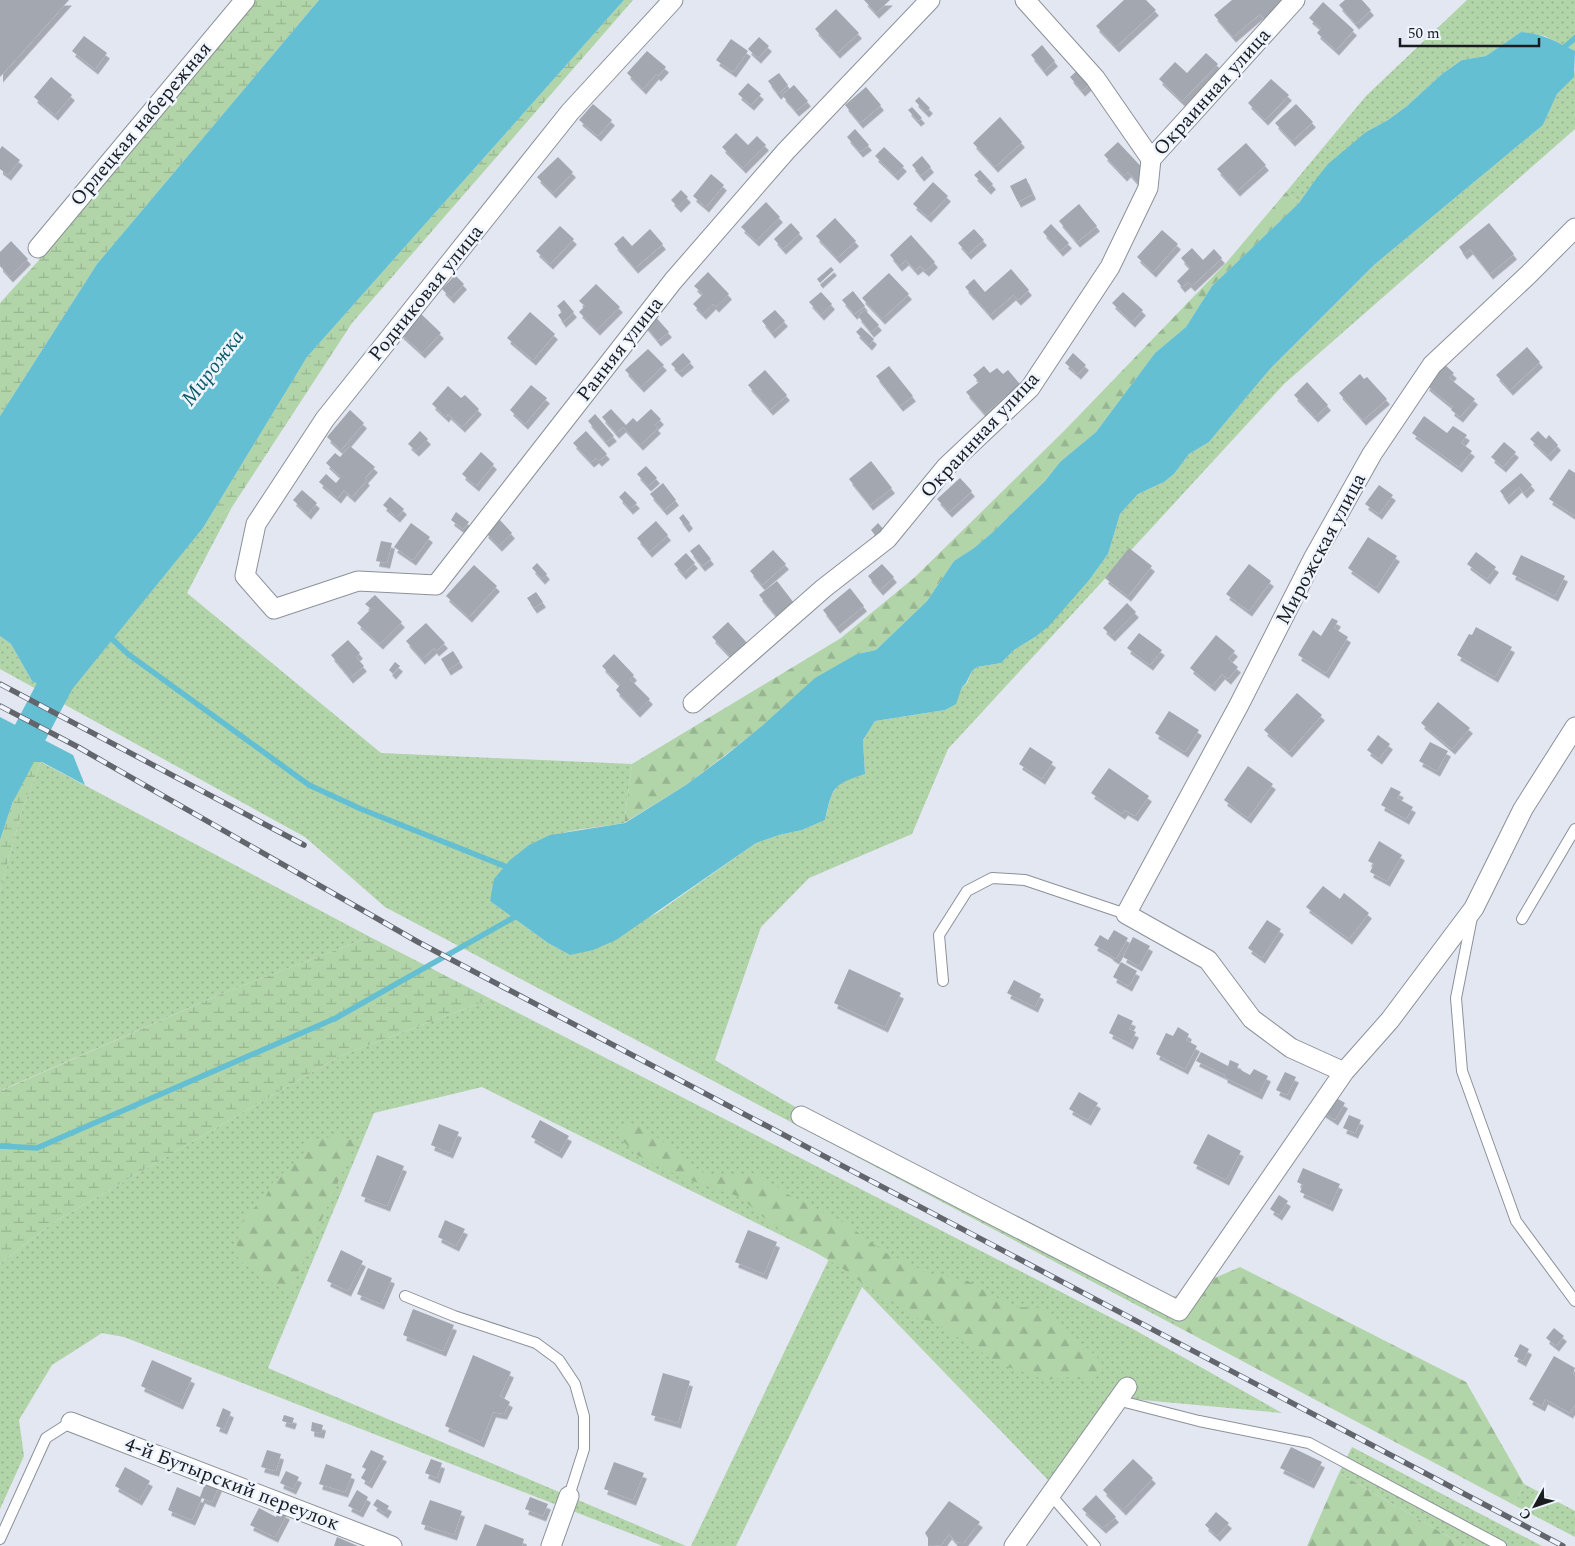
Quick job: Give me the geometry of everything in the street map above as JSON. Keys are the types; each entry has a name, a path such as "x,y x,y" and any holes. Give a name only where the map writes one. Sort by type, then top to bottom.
{"street":[{"name":"Орлецкая набережная","path":"38,248 245,0"},
{"name":"Родниковая улица","path":"274,609 246,576 256,524 325,419 472,234 570,112 673,0"},
{"name":"Ранняя улица","path":"274,609 358,580 436,585 674,280 786,151 930,0"},
{"path":"1025,0 1095,78 1151,159"},
{"name":"Окраинная улица","path":"693,703 824,588 887,539 946,467 1030,388 1110,267 1148,188 1151,159 1295,0"},
{"name":"Мирожская улица","path":"1126,914 1239,705 1313,559 1372,454 1432,365 1575,228"},
{"path":"801,1116 1179,1311 1344,1072 1390,1020 1474,908 1523,809 1575,726"},
{"path":"1126,914 1208,960 1252,1019 1291,1048 1344,1072"},
{"path":"1014,1546 1052,1497 1122,1393"},
{"name":"4-й Бутырский переулок","path":"71,1422 392,1546"},
{"path":"551,1546 569,1496"}],"lane":[{"path":"1522,919 1575,829"},
{"path":"943,980 939,935 967,891 992,878 1025,880 1126,914"},
{"path":"1474,908 1456,998 1462,1071 1516,1221 1575,1301"},
{"path":"406,1296 454,1316 536,1343 559,1360 575,1384 584,1416 584,1449 569,1496"},
{"path":"1122,1393 1198,1421 1309,1443 1501,1546"},
{"path":"0,1539 46,1438 71,1422"},
{"path":"1052,1497 1095,1546"}],"green space":[{"path":"249,0 319,0 97,264 0,416 0,303 40,259 30,249"},
{"path":"624,0 633,0 352,323 232,507 203,528 307,357"},
{"path":"1467,0 1575,0 1575,51 1545,36 1521,32 1486,56 1462,60 1442,74 1407,106 1388,120 1366,132 1313,183 1299,203 1286,192 1366,96"},
{"path":"1575,70 1575,129 1284,384 948,749 912,834 809,878 761,927 715,1060 804,1112 1169,1299 1210,1280 1178,1327 385,907 305,837 0,669 0,636 11,644 32,681 65,697 203,528 232,507 187,593 381,753 632,764 624,823 564,832 536,842 512,860 490,901 548,943 570,955 657,913 756,843 802,830 825,820 831,796 840,782 865,774 863,740 875,721 945,710 955,704 962,687 967,683 972,671 977,667 1001,663 1014,650 1035,637 1090,579 1108,554 1120,514 1138,494 1164,482 1174,474 1189,454 1209,442 1270,369 1374,265 1543,125 1557,94 1573,77"},
{"path":"1286,192 1299,203 1212,286 1186,327 1155,353 1096,432 1060,462 1045,481 993,532 974,548 954,561 927,601 876,650 857,654 686,785 624,823 632,764 841,638 915,577 1064,431 1226,263"},
{"path":"26,762 41,762 23,807 0,891 0,840"},
{"path":"41,762 370,937 223,993 2,1090 0,1089 0,891 23,807"},
{"path":"370,937 491,999 340,1056 51,1224 0,1264 0,1089 3,1090 223,993"},
{"path":"491,999 1133,1329 1282,1413 1132,1399 1110,1394 1048,1480 862,1287 736,1546 691,1546 829,1259 482,1087 374,1113 268,1368 686,1546 663,1546 124,1337 102,1333 52,1365 19,1420 24,1456 0,1509 0,1264 51,1224 340,1056"},
{"path":"631,1123 641,1125 701,1172 721,1177 752,1173 762,1176 787,1194 844,1222 884,1252 928,1273 968,1281 1013,1307 1041,1308 1097,1357 1101,1365 1094,1381 1065,1377 1046,1380 1002,1365 931,1321 912,1317 898,1304 881,1297 845,1270 777,1229 740,1197 684,1178 634,1153 616,1133 620,1124"},
{"path":"338,1136 356,1141 289,1294 239,1261 236,1252 238,1235 244,1217 265,1198 273,1182 303,1155 305,1147 312,1140"},
{"path":"1240,1267 1466,1382 1524,1484 1514,1505 1178,1327 1210,1280"},
{"path":"1352,1447 1542,1546 1465,1546 1339,1473"},
{"path":"1339,1473 1465,1546 1307,1546"},
{"path":"1524,1484 1575,1511 1575,1537 1514,1505"}],"water":[{"path":"319,0 624,0 307,357 203,528 65,698 32,681 11,644 0,636 0,416 97,264"},
{"path":"1521,32 1543,36 1575,51 1574,77 1557,94 1543,125 1374,265 1270,369 1209,442 1189,454 1174,474 1164,482 1138,494 1120,514 1108,554 1090,579 1049,626 1014,650 1001,663 977,667 972,671 962,687 956,704 945,710 875,721 863,740 865,774 846,781 836,788 832,793 825,820 802,830 756,843 616,940 593,950 570,955 548,943 490,901 494,879 510,860 529,845 550,835 625,823 686,785 725,756 762,726 815,678 857,654 876,650 927,601 954,561 974,548 993,532 1045,481 1060,462 1096,432 1155,353 1186,327 1212,286 1299,203 1328,164 1366,132 1388,120 1407,106 1442,74 1462,60 1486,56"},
{"path":"0,717 73,755 85,785 42,762 26,762 0,840"}],"building":[{"path":"0,0 69,0 0,77"},
{"path":"864,0 890,0 876,13"},
{"path":"1124,0 1146,0 1156,10 1116,47 1096,26"},
{"path":"1232,0 1285,0 1272,11 1275,15 1267,22 1260,14 1233,37 1214,15"},
{"path":"1345,0 1362,0 1371,10 1356,24 1339,5"},
{"path":"1323,2 1354,30 1336,50 1317,33 1321,28 1309,18"},
{"path":"836,9 859,33 837,53 815,29"},
{"path":"84,36 107,53 95,69 72,51"},
{"path":"759,37 769,46 758,58 748,49"},
{"path":"731,39 748,51 733,72 716,60"},
{"path":"1042,45 1055,61 1044,71 1031,55"},
{"path":"647,51 666,67 658,76 656,74 643,89 627,73"},
{"path":"1206,53 1218,64 1182,101 1159,79 1175,62 1187,73"},
{"path":"1081,67 1093,81 1082,91 1070,77"},
{"path":"779,73 788,85 778,94 768,81"},
{"path":"51,77 72,95 55,115 34,97"},
{"path":"1271,79 1289,95 1265,120 1248,103"},
{"path":"748,83 761,94 751,105 738,94"},
{"path":"794,85 808,101 796,111 782,95"},
{"path":"866,87 881,105 860,123 845,105"},
{"path":"919,97 930,108 926,112 915,101"},
{"path":"593,104 612,120 598,136 579,120"},
{"path":"1296,104 1313,122 1292,141 1275,123"},
{"path":"912,107 922,118 918,121 908,110"},
{"path":"1000,117 1022,142 995,167 973,143"},
{"path":"855,129 869,145 860,152 847,137"},
{"path":"736,133 748,145 757,136 766,145 743,168 722,147"},
{"path":"1118,142 1149,175 1139,184 1128,172 1124,176 1104,155"},
{"path":"1246,143 1266,165 1237,191 1217,169"},
{"path":"2,146 20,160 8,175 0,169 0,149"},
{"path":"884,147 904,166 895,175 875,156"},
{"path":"922,156 931,167 921,176 912,165"},
{"path":"558,157 573,172 553,193 537,177"},
{"path":"980,170 993,184 988,189 974,175"},
{"path":"711,174 724,185 706,207 693,196"},
{"path":"1026,178 1033,194 1018,202 1010,186"},
{"path":"933,182 948,196 928,217 913,204"},
{"path":"681,190 688,197 678,207 671,200"},
{"path":"766,202 780,217 756,241 741,227"},
{"path":"1079,204 1097,226 1077,242 1059,221"},
{"path":"835,218 856,241 837,258 816,236"},
{"path":"791,223 800,233 783,249 774,239"},
{"path":"1489,223 1514,254 1490,274 1470,249 1464,254 1459,247"},
{"path":"1051,224 1069,243 1060,251 1043,232"},
{"path":"560,226 574,239 550,264 536,251"},
{"path":"650,229 663,244 635,268 614,244 623,236 632,246"},
{"path":"974,229 984,240 968,254 958,243"},
{"path":"1162,230 1178,244 1153,272 1137,257"},
{"path":"911,235 935,262 926,271 920,266 915,270 906,260 899,266 890,255"},
{"path":"11,241 28,259 10,277 0,266 0,252"},
{"path":"1192,248 1203,260 1214,249 1222,258 1192,286 1188,282 1182,287 1177,281 1190,268 1181,258"},
{"path":"831,267 834,270 820,283 817,279"},
{"path":"1011,269 1029,290 1018,300 1013,295 990,315 965,287 974,279 985,292"},
{"path":"708,272 729,294 716,307 713,304 703,314 693,304 703,294 694,286"},
{"path":"889,273 909,294 882,319 862,298"},
{"path":"455,275 464,284 451,298 442,289"},
{"path":"596,284 620,307 597,330 579,312 585,306 579,301"},
{"path":"853,291 865,306 854,314 842,300"},
{"path":"821,292 832,304 821,315 809,302"},
{"path":"1123,292 1143,310 1132,322 1112,303"},
{"path":"564,300 574,312 563,322 558,315 562,312 557,306"},
{"path":"775,310 785,321 772,333 762,321"},
{"path":"865,310 879,325 871,332 858,316"},
{"path":"419,312 441,333 422,353 400,333"},
{"path":"530,312 555,334 533,360 507,338"},
{"path":"654,315 669,332 658,341 644,324"},
{"path":"861,327 874,339 869,345 856,332"},
{"path":"1527,347 1540,362 1510,390 1496,375"},
{"path":"648,349 664,365 641,387 625,370"},
{"path":"683,353 691,362 679,372 671,364"},
{"path":"1073,353 1086,365 1078,374 1065,363"},
{"path":"1444,364 1454,373 1449,378 1475,399 1460,417 1451,410 1453,407 1426,385"},
{"path":"889,366 913,396 900,406 876,376"},
{"path":"984,366 990,373 997,368 1003,374 1008,370 1020,384 985,414 966,392 979,382 973,375"},
{"path":"765,370 787,395 770,410 748,385"},
{"path":"1360,374 1364,379 1367,377 1387,399 1363,420 1339,393"},
{"path":"1307,382 1328,405 1315,417 1294,395"},
{"path":"531,385 547,398 525,424 510,410"},
{"path":"448,386 461,398 465,395 479,409 462,427 448,414 446,417 432,404"},
{"path":"611,409 626,425 633,418 637,422 651,409 661,419 655,425 658,428 640,445 623,427 616,433 602,417"},
{"path":"350,410 364,423 341,450 327,437"},
{"path":"595,414 614,436 606,442 588,421"},
{"path":"1424,416 1447,433 1453,426 1467,435 1461,443 1472,451 1459,467 1412,433"},
{"path":"420,431 428,439 416,451 408,444"},
{"path":"586,431 607,454 599,461 596,458 591,462 573,443"},
{"path":"1538,431 1546,439 1549,435 1558,445 1548,456 1530,439"},
{"path":"1504,442 1516,452 1503,467 1491,457"},
{"path":"350,446 375,467 365,478 367,480 352,497 344,490 338,498 319,482 326,474 336,483 341,477 326,463 335,453 340,457"},
{"path":"481,452 494,464 476,486 462,474"},
{"path":"871,461 892,488 870,505 849,479"},
{"path":"646,466 657,478 648,486 637,474"},
{"path":"1569,469 1575,473 1575,516 1549,499"},
{"path":"1521,473 1532,485 1524,493 1519,487 1506,499 1500,491"},
{"path":"960,478 972,491 949,512 937,499"},
{"path":"663,483 676,500 664,510 650,494"},
{"path":"1379,485 1393,495 1379,514 1365,504"},
{"path":"302,490 317,503 308,514 293,500"},
{"path":"625,491 637,503 630,509 619,497"},
{"path":"390,497 404,509 397,517 383,505"},
{"path":"456,512 469,522 463,529 451,520"},
{"path":"683,514 690,523 686,527 679,518"},
{"path":"499,519 512,533 499,546 485,532"},
{"path":"656,521 668,535 649,552 637,538"},
{"path":"411,523 430,537 413,560 394,547"},
{"path":"878,523 886,532 878,539 871,530"},
{"path":"1368,537 1397,556 1376,588 1348,568"},
{"path":"381,541 392,543 387,563 376,561"},
{"path":"699,544 711,559 702,566 690,551"},
{"path":"1129,548 1152,566 1128,596 1105,578"},
{"path":"773,550 786,564 762,585 750,571"},
{"path":"1476,552 1496,567 1487,579 1467,564"},
{"path":"686,553 695,563 683,574 674,564"},
{"path":"1521,555 1565,576 1555,596 1512,574"},
{"path":"537,563 547,574 542,579 532,568"},
{"path":"882,564 894,577 880,590 868,576"},
{"path":"1249,564 1271,581 1249,611 1226,594"},
{"path":"474,565 497,586 469,617 446,596"},
{"path":"777,581 794,603 777,617 759,595"},
{"path":"850,588 864,606 837,628 823,610"},
{"path":"536,592 543,602 534,608 527,598"},
{"path":"375,595 402,622 380,644 357,623 371,609 365,604"},
{"path":"1127,603 1136,612 1112,636 1103,628"},
{"path":"1332,618 1338,621 1334,628 1348,637 1326,673 1298,655 1313,630 1321,636"},
{"path":"728,622 748,644 732,658 712,637"},
{"path":"426,623 445,643 436,651 434,648 422,659 406,641"},
{"path":"1476,627 1512,647 1495,677 1457,655 1469,634 1472,635"},
{"path":"1139,633 1162,650 1150,665 1127,648"},
{"path":"1216,635 1235,651 1228,659 1238,667 1228,679 1222,674 1212,686 1190,668"},
{"path":"348,640 360,653 356,657 364,666 350,678 331,655"},
{"path":"453,651 460,662 448,670 441,659"},
{"path":"614,654 634,675 630,679 650,699 637,712 616,690 620,685 602,666"},
{"path":"395,662 400,666 393,674 389,670"},
{"path":"1297,693 1322,715 1289,752 1264,730"},
{"path":"1438,702 1470,728 1452,749 1421,723"},
{"path":"1169,711 1199,730 1185,752 1155,733"},
{"path":"1378,735 1390,744 1379,759 1367,750"},
{"path":"1430,742 1448,751 1437,771 1419,761"},
{"path":"1030,747 1053,762 1042,779 1019,764"},
{"path":"1248,766 1273,784 1248,818 1224,800"},
{"path":"1109,768 1149,796 1135,816 1125,810 1122,814 1091,793"},
{"path":"1391,787 1401,792 1397,798 1413,807 1406,819 1381,805"},
{"path":"1379,841 1402,855 1387,881 1370,872 1374,864 1368,861"},
{"path":"1323,886 1340,899 1344,893 1369,913 1349,939 1306,907"},
{"path":"1267,920 1281,929 1262,958 1248,948"},
{"path":"1114,930 1128,938 1116,959 1094,945 1100,935 1108,940"},
{"path":"1133,937 1150,946 1139,966 1123,957"},
{"path":"1121,962 1137,971 1129,986 1113,977"},
{"path":"849,969 901,993 885,1027 834,1003"},
{"path":"1014,980 1041,994 1035,1007 1007,993"},
{"path":"1118,1014 1133,1021 1129,1029 1136,1032 1130,1044 1109,1033"},
{"path":"1178,1027 1189,1034 1186,1040 1197,1046 1185,1069 1156,1054 1166,1033 1173,1036"},
{"path":"1201,1052 1228,1066 1230,1060 1239,1064 1237,1068 1250,1075 1254,1069 1268,1076 1259,1094 1196,1061"},
{"path":"1285,1072 1296,1077 1287,1095 1276,1090"},
{"path":"1079,1092 1098,1103 1088,1120 1069,1109"},
{"path":"1331,1095 1345,1103 1335,1120 1321,1111"},
{"path":"1349,1115 1361,1120 1355,1133 1343,1128"},
{"path":"540,1120 569,1136 559,1153 531,1137"},
{"path":"439,1124 459,1132 450,1153 431,1145"},
{"path":"1208,1134 1241,1151 1226,1180 1193,1163"},
{"path":"377,1155 404,1166 387,1206 361,1196"},
{"path":"1303,1168 1340,1184 1330,1206 1300,1192 1303,1185 1297,1182"},
{"path":"1279,1195 1288,1201 1279,1215 1270,1209"},
{"path":"445,1220 465,1229 456,1246 438,1237"},
{"path":"748,1230 777,1242 764,1274 735,1262"},
{"path":"341,1250 363,1261 348,1291 327,1281"},
{"path":"368,1268 392,1278 381,1304 357,1294"},
{"path":"413,1309 454,1325 443,1351 403,1335"},
{"path":"1554,1328 1564,1336 1556,1346 1546,1338"},
{"path":"1520,1344 1529,1349 1523,1361 1514,1356"},
{"path":"473,1355 511,1372 500,1396 510,1402 504,1414 493,1412 481,1442 445,1426"},
{"path":"1554,1356 1575,1368 1573,1374 1575,1376 1575,1404 1570,1413 1545,1399 1542,1406 1529,1399"},
{"path":"152,1360 192,1378 180,1404 141,1386"},
{"path":"663,1373 690,1381 678,1423 651,1415"},
{"path":"223,1408 231,1412 224,1429 216,1426"},
{"path":"284,1415 294,1418 292,1424 282,1421"},
{"path":"312,1422 323,1425 321,1433 311,1431"},
{"path":"1291,1447 1322,1462 1311,1483 1280,1468"},
{"path":"267,1450 281,1454 276,1471 261,1467"},
{"path":"371,1450 384,1456 369,1483 361,1478 366,1469 362,1467"},
{"path":"431,1459 442,1463 437,1478 425,1473"},
{"path":"1133,1459 1153,1478 1123,1510 1103,1490"},
{"path":"614,1462 644,1473 633,1500 604,1489"},
{"path":"326,1464 352,1474 345,1492 319,1484"},
{"path":"125,1467 150,1481 139,1500 115,1486"},
{"path":"286,1471 299,1477 293,1489 280,1483"},
{"path":"206,1481 219,1486 212,1502 202,1498 192,1520 168,1510 177,1487 200,1497"},
{"path":"357,1490 368,1497 360,1512 348,1506"},
{"path":"1096,1495 1116,1517 1103,1528 1082,1509"},
{"path":"530,1497 548,1504 543,1516 525,1509"},
{"path":"377,1499 389,1506 385,1513 373,1505"},
{"path":"430,1500 462,1511 454,1535 421,1524"},
{"path":"949,1501 980,1522 963,1543 956,1542 949,1534 941,1545 928,1546 928,1538 925,1533"},
{"path":"259,1508 276,1517 279,1510 287,1514 275,1537 250,1525"},
{"path":"1216,1512 1229,1523 1217,1536 1205,1525"},
{"path":"485,1524 524,1539 522,1546 476,1546"},
{"path":"337,1537 358,1546 334,1546"}],"waterway":[{"path":"1561,50 1575,38"},
{"path":"108,635 128,654 309,785 361,809 512,869"},
{"name":"Мирожка","path":"0,790 73,651"},
{"path":"0,1146 37,1148 336,1018 520,914"}],"railway":[{"path":"0,684 304,845"},
{"path":"0,706 78,747 418,942 1563,1546"}]}
